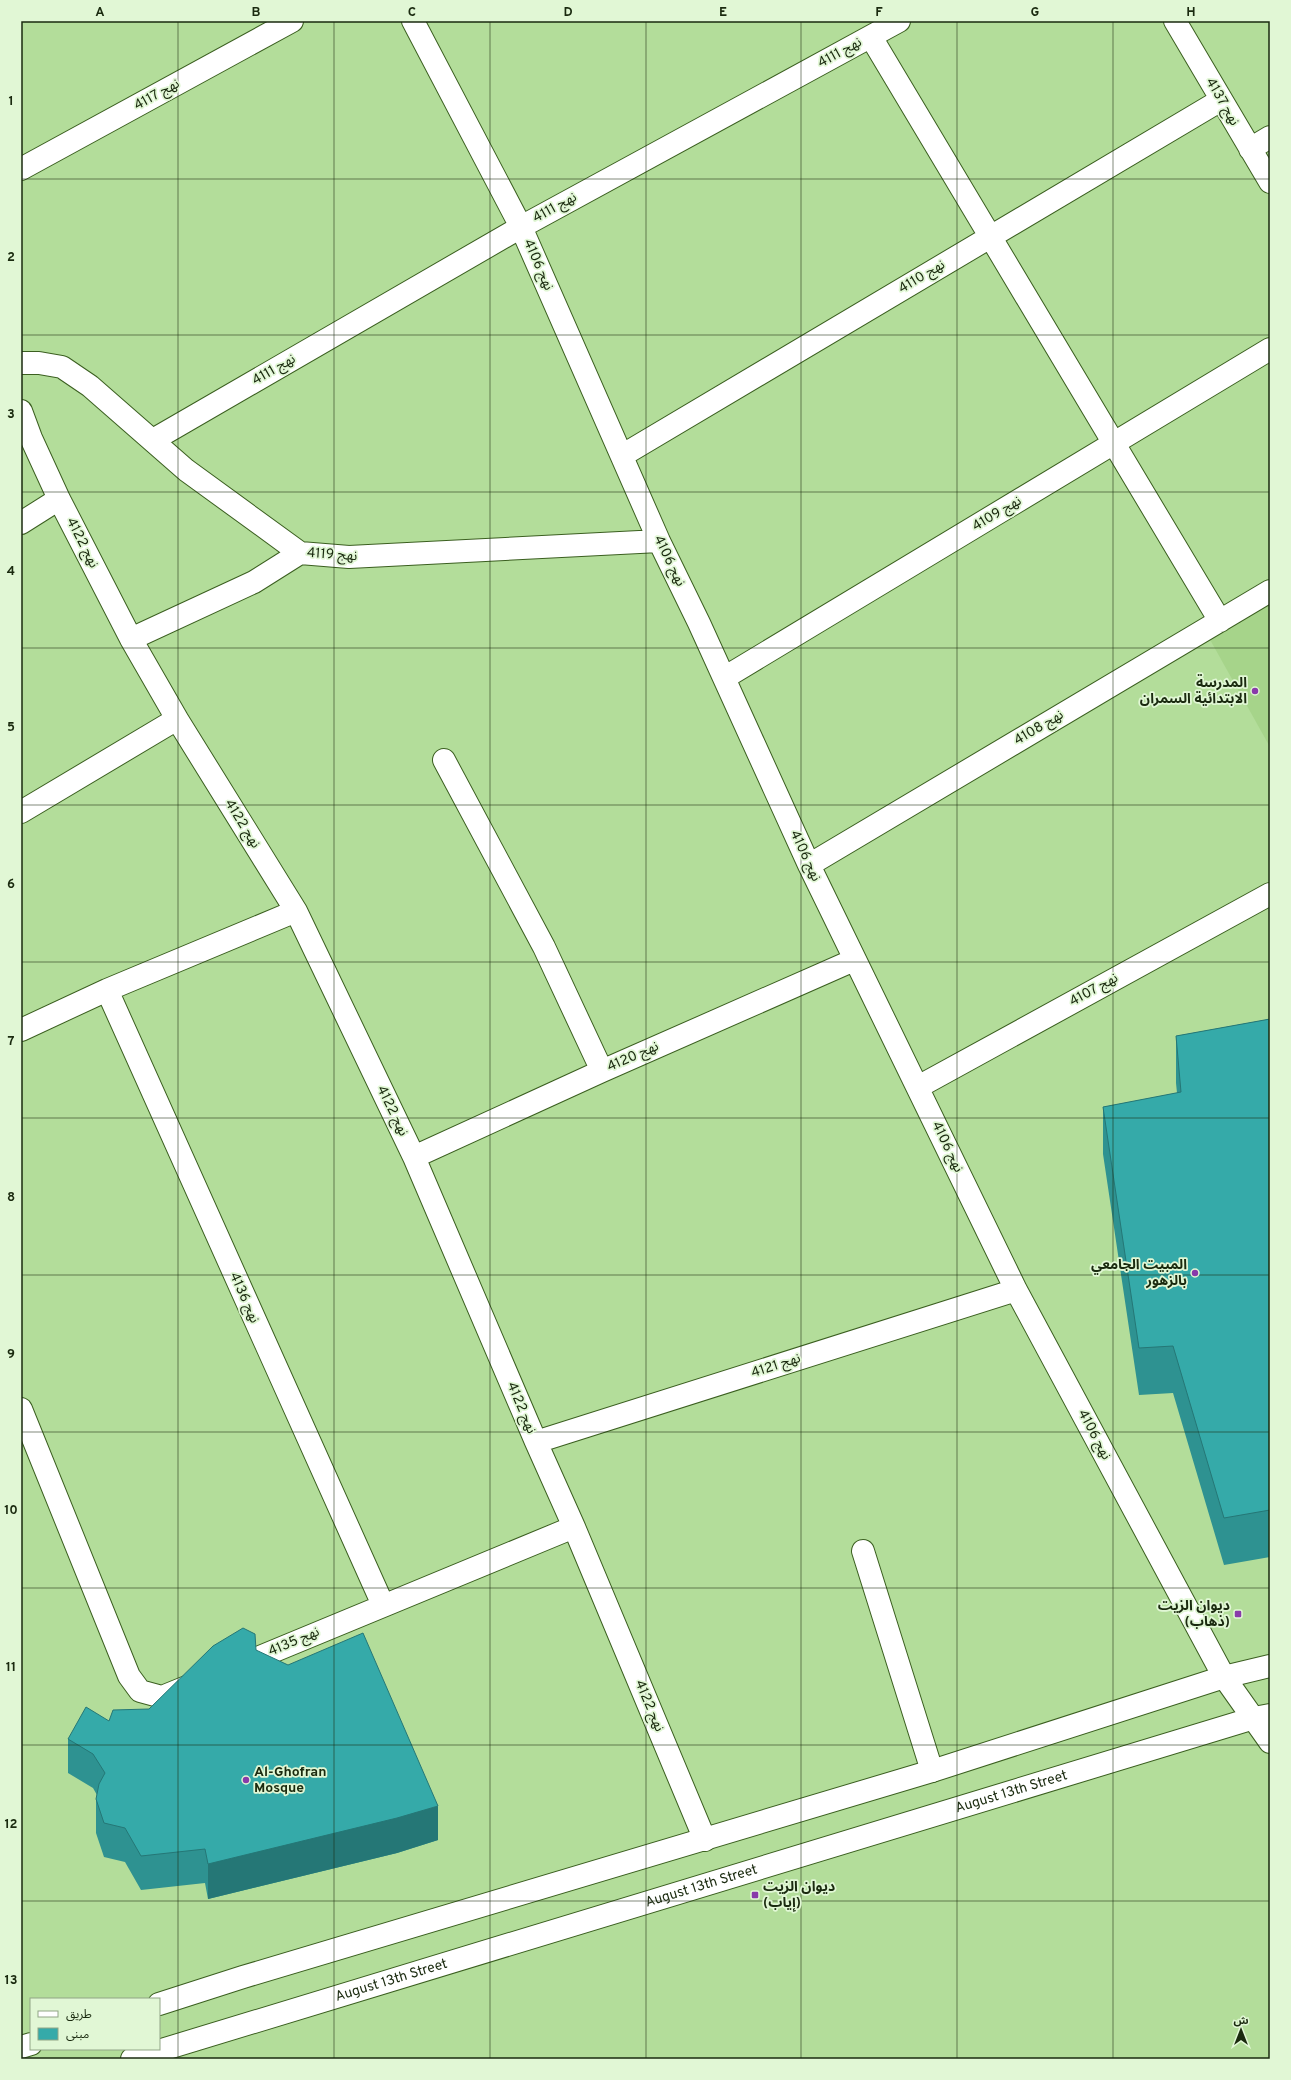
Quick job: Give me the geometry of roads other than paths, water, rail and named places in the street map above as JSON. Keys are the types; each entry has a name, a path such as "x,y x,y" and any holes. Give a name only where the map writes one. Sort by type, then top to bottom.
{"street":[{"name":"نهج 4117","path":"21,169 292,21"},
{"name":"نهج 4111","path":"153,440 520,227 900,21"},
{"name":"نهج 4137","path":"1174,21 1270,182"},
{"name":"نهج 4106","path":"415,22 520,227 623,455 659,541 724,678 809,865 1016,1290 1224,1677 1262,1716 1270,1742"},
{"path":"870,37 1220,621"},
{"name":"نهج 4110","path":"623,455 1221,100"},
{"path":"1250,149 1270,137"},
{"name":"نهج 4109","path":"724,678 1115,444 1270,349"},
{"name":"نهج 4119","path":"21,363 39,363 62,367 90,386 186,470 300,553 349,557 659,541"},
{"name":"نهج 4122","path":"21,412 26,441 59,499 131,639 177,719 296,910 414,1157 536,1442 574,1526 705,1840"},
{"path":"21,523 59,499"},
{"path":"131,639 254,582 300,553"},
{"name":"نهج 4108","path":"809,865 1270,591"},
{"path":"21,812 177,719"},
{"path":"444,760 544,947 602,1071"},
{"name":"نهج 4107","path":"918,1087 1270,894"},
{"path":"24,1026 296,910"},
{"name":"نهج 4120","path":"414,1157 602,1071 854,960"},
{"name":"نهج 4136","path":"107,990 383,1605"},
{"name":"نهج 4121","path":"536,1442 1016,1290"},
{"name":"نهج 4135","path":"21,1409 129,1676 140,1691 162,1697 574,1526"},
{"path":"862,1552 932,1771"},
{"path":"160,2004 243,1977 932,1771 1224,1677 1270,1666"},
{"name":"August 13th Street","path":"132,2059 1262,1716"}],"place":[{"name":"المدرسة الابتدائية السمران","path":"1255,691"},
{"name":"المبيت الجامعي بالزهور","path":"1195,1273"},
{"name":"ديوان الزيت (ذهاب)","path":"1238,1614"},
{"name":"Al-Ghofran Mosque","path":"246,1780"},
{"name":"ديوان الزيت (إياب)","path":"755,1895"}]}
